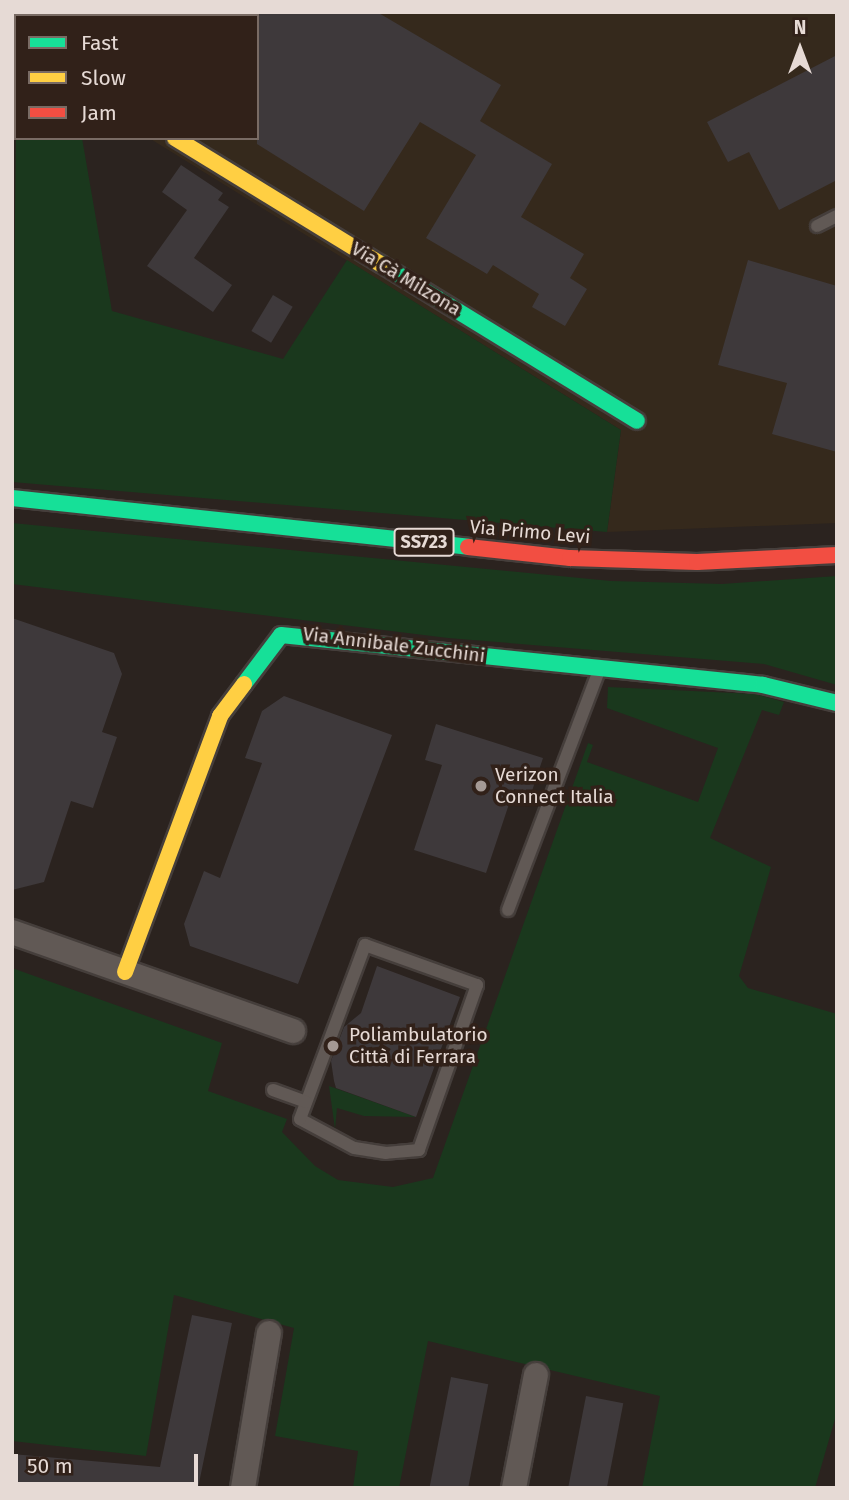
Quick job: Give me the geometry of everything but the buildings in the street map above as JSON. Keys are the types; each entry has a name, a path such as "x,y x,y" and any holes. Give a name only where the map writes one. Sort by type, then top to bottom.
{"street":[{"name":"Via Cà Milzona","path":"178,140 636,421"},
{"name":"Via Primo Levi","path":"12,498 570,558 720,562 837,555"},
{"name":"Via Annibale Zucchini","path":"125,972 216,726 272,640 292,633 763,685 837,703"},
{"path":"12,932 293,1031"},
{"path":"243,1488 269,1333"},
{"path":"514,1488 536,1375"}],"lane":[{"path":"817,226 837,216"},
{"path":"508,910 601,667"},
{"path":"365,945 477,985 419,1150 386,1153 338,1143 300,1119 306,1102 365,945"},
{"path":"273,1090 306,1102"}],"shaded area":[{"path":"12,12 837,12 837,523 607,532 621,430 152,140 259,140 259,14 14,14 12,133"}],"green space":[{"path":"16,140 82,140 112,311 283,359 347,260 621,430 607,532 12,482"},
{"path":"12,523 611,581 722,584 837,576 837,685 764,664 448,638 12,584"},
{"path":"608,687 755,694 784,702 779,715 762,710 710,838 771,867 739,976 748,988 837,1014 837,1412 815,1488 642,1488 660,1396 428,1341 399,1488 353,1488 358,1451 275,1436 294,1328 174,1295 146,1456 12,1441 12,968 222,1043 208,1091 287,1119 282,1132 315,1166 338,1180 393,1187 433,1178 588,743 593,745 587,762 698,802 718,748 607,708"},
{"path":"329,1086 416,1117 364,1116 337,1108 335,1129"}],"traffic: fast":[{"path":"381,264 637,421"},
{"path":"12,498 468,547"},
{"path":"244,684 281,635 763,685 837,703"}],"traffic: slow":[{"path":"178,140 381,264"},
{"path":"125,972 220,716 244,684"}],"traffic: jam":[{"path":"468,547 570,558 697,562 837,555"}],"place":[{"name":"Verizon Connect Italia","path":"481,786"},
{"name":"Poliambulatorio Città di Ferrara","path":"333,1046"}]}
